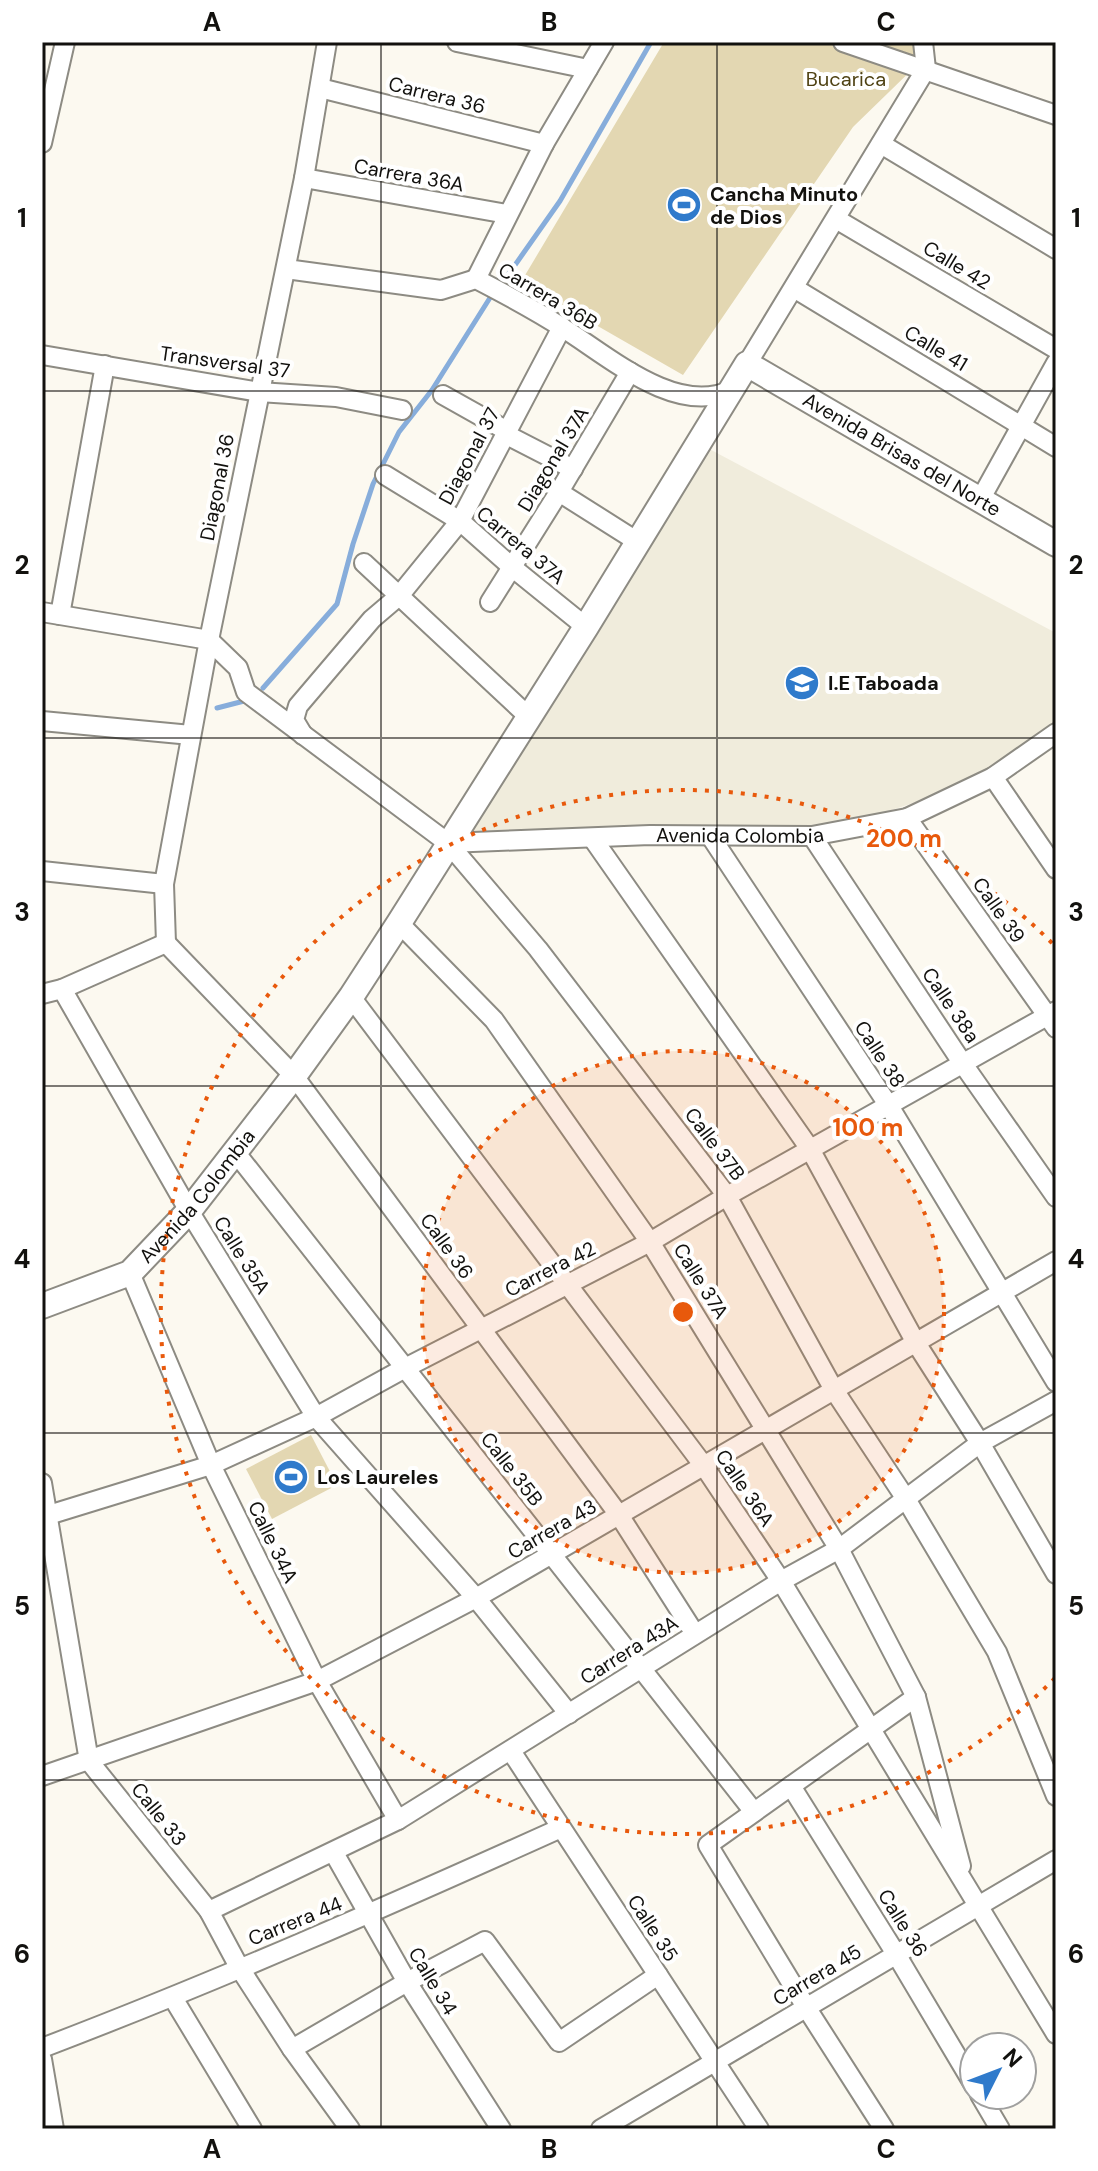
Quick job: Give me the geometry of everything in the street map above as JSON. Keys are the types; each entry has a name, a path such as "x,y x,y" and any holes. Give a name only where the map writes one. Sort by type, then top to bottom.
{"street":[{"path":"42,143 65,42"},
{"name":"Diagonal 36","path":"166,943 164,884 209,640 304,178 327,42"},
{"path":"457,42 588,69"},
{"path":"489,286 507,214 604,42"},
{"path":"843,42 1056,115"},
{"path":"747,364 926,69 923,42"},
{"name":"Carrera 36","path":"320,88 544,144"},
{"path":"881,144 1056,249"},
{"name":"Carrera 36A","path":"304,178 507,214"},
{"name":"Calle 42","path":"836,219 1056,349"},
{"name":"Carrera 36B","path":"286,269 441,290 489,286 562,327 630,372 685,395 720,395 731,390"},
{"name":"Calle 41","path":"794,288 1056,447"},
{"name":"Diagonal 37","path":"399,596 460,521 562,327"},
{"name":"Transversal 37","path":"42,355 259,392 336,397 402,410"},
{"path":"980,500 1056,363"},
{"name":"Avenida Colombia","path":"42,1306 130,1273 189,1211 294,1076 399,923 747,364"},
{"name":"Avenida Brisas del Norte","path":"747,364 1056,544"},
{"path":"105,365 51,613 209,640"},
{"name":"Diagonal 37A","path":"490,602 630,372"},
{"path":"443,395 573,469"},
{"name":"Carrera 37A","path":"385,475 460,521 586,627"},
{"path":"559,492 638,542"},
{"path":"364,563 529,717"},
{"path":"303,736 294,720 298,706 372,619 399,596"},
{"name":"Calle 37B","path":"209,640 238,668 246,692 448,843 538,949 727,1196 834,1390 906,1499 997,1652 1056,1796"},
{"path":"42,721 191,735"},
{"name":"Avenida Colombia","path":"448,843 650,835 812,836 907,818 993,777 1056,733"},
{"path":"993,777 1056,869"},
{"name":"Calle 39","path":"907,818 1053,1018"},
{"name":"Calle 38a","path":"812,836 963,1064 1056,1197"},
{"name":"Calle 38","path":"711,837 889,1106 1056,1382"},
{"path":"593,839 810,1149 916,1343 980,1443 1056,1574"},
{"path":"42,871 164,884"},
{"name":"Calle 37A","path":"399,923 494,1020 650,1242 839,1549 916,1697 966,1886"},
{"path":"42,994 62,989 166,943"},
{"name":"Calle 36","path":"166,943 294,1076 619,1515 695,1634"},
{"name":"Calle 35A","path":"62,989 189,1211 316,1417 476,1598 569,1714"},
{"name":"Calle 36A","path":"351,997 704,1466 781,1581 1056,2034"},
{"name":"Carrera 42","path":"44,1516 211,1465 316,1417 650,1242 810,1149 1053,1018"},
{"name":"Calle 35B","path":"236,1153 754,1812"},
{"name":"Carrera 43","path":"42,1776 317,1681 476,1598 1056,1261"},
{"name":"Calle 34A","path":"130,1273 211,1465 317,1681 398,1820"},
{"name":"Carrera 43A","path":"209,1911 398,1820 781,1581 839,1549 980,1443 1056,1401"},
{"name":"Calle 33","path":"42,1483 44,1516 89,1761 209,1911 239,1967 292,2049 350,2129"},
{"path":"884,2129 708,1845 916,1697"},
{"name":"Calle 35","path":"511,1751 759,2129"},
{"name":"Calle 36","path":"791,1786 958,2058"},
{"name":"Carrera 44","path":"42,2048 173,1998 561,1828"},
{"name":"Calle 34","path":"334,1853 407,1982 501,2129"},
{"name":"Carrera 45","path":"601,2129 1056,1860"},
{"path":"292,2049 485,1941 559,2042 658,1975"},
{"path":"173,1998 252,2129"},
{"path":"42,2059 54,2129"},
{"path":"989,2111 1000,2129"}],"shaded area":[{"name":"I.E Taboada","path":"698,443 1056,633 1056,733 993,777 812,836 448,843"}],"green space":[{"name":"Cancha Minuto de Dios","path":"664,42 925,42 924,58 853,127 683,375 521,282"},
{"name":"Los Laureles","path":"311,1435 337,1485 272,1519 246,1469"}],"waterway":[{"path":"499,284 560,201 651,42"},
{"path":"263,688 337,604 373,484 399,432 432,390 493,293"},
{"path":"217,708 248,700"}],"place":[{"name":"Cancha Minuto de Dios","path":"684,205"},
{"name":"I.E Taboada","path":"802,683"},
{"name":"Los Laureles","path":"291,1477"}],"park label":[{"name":"Bucarica","path":"846,79"}]}
